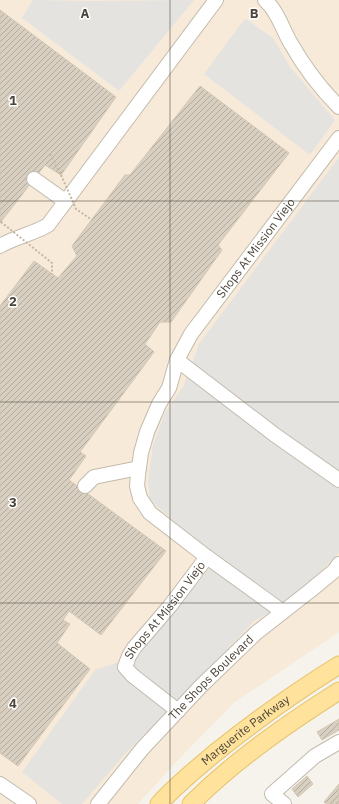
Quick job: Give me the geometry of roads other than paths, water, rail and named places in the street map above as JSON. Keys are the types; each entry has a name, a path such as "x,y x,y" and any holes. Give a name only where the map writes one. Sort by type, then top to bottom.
{"main road":[{"name":"Marguerite Parkway","path":"159,804 176,786 252,723 302,688 339,665"},
{"name":"Marguerite Parkway","path":"191,804 209,786 264,741 339,691"}],"street":[{"path":"0,246 8,241 38,231 48,225 216,0"},
{"path":"265,0 270,4 282,22 290,42 308,72 339,107"},
{"name":"Shops At Mission Viejo","path":"283,612 207,557 150,513 140,498 137,486 139,468 146,432 159,404 169,388 177,360 191,334 339,138"},
{"path":"34,179 66,201"},
{"path":"177,360 270,431 339,480"},
{"path":"84,486 94,477 139,468"},
{"name":"Shops At Mission Viejo","path":"178,711 124,667 134,648 170,606 207,557"},
{"name":"The Shops Boulevard","path":"98,804 142,749 201,686 256,633 334,571 339,564"},
{"path":"284,804 272,794 315,756 339,742"},
{"path":"0,784 28,804"},
{"path":"8,804 12,802 24,804"}]}
